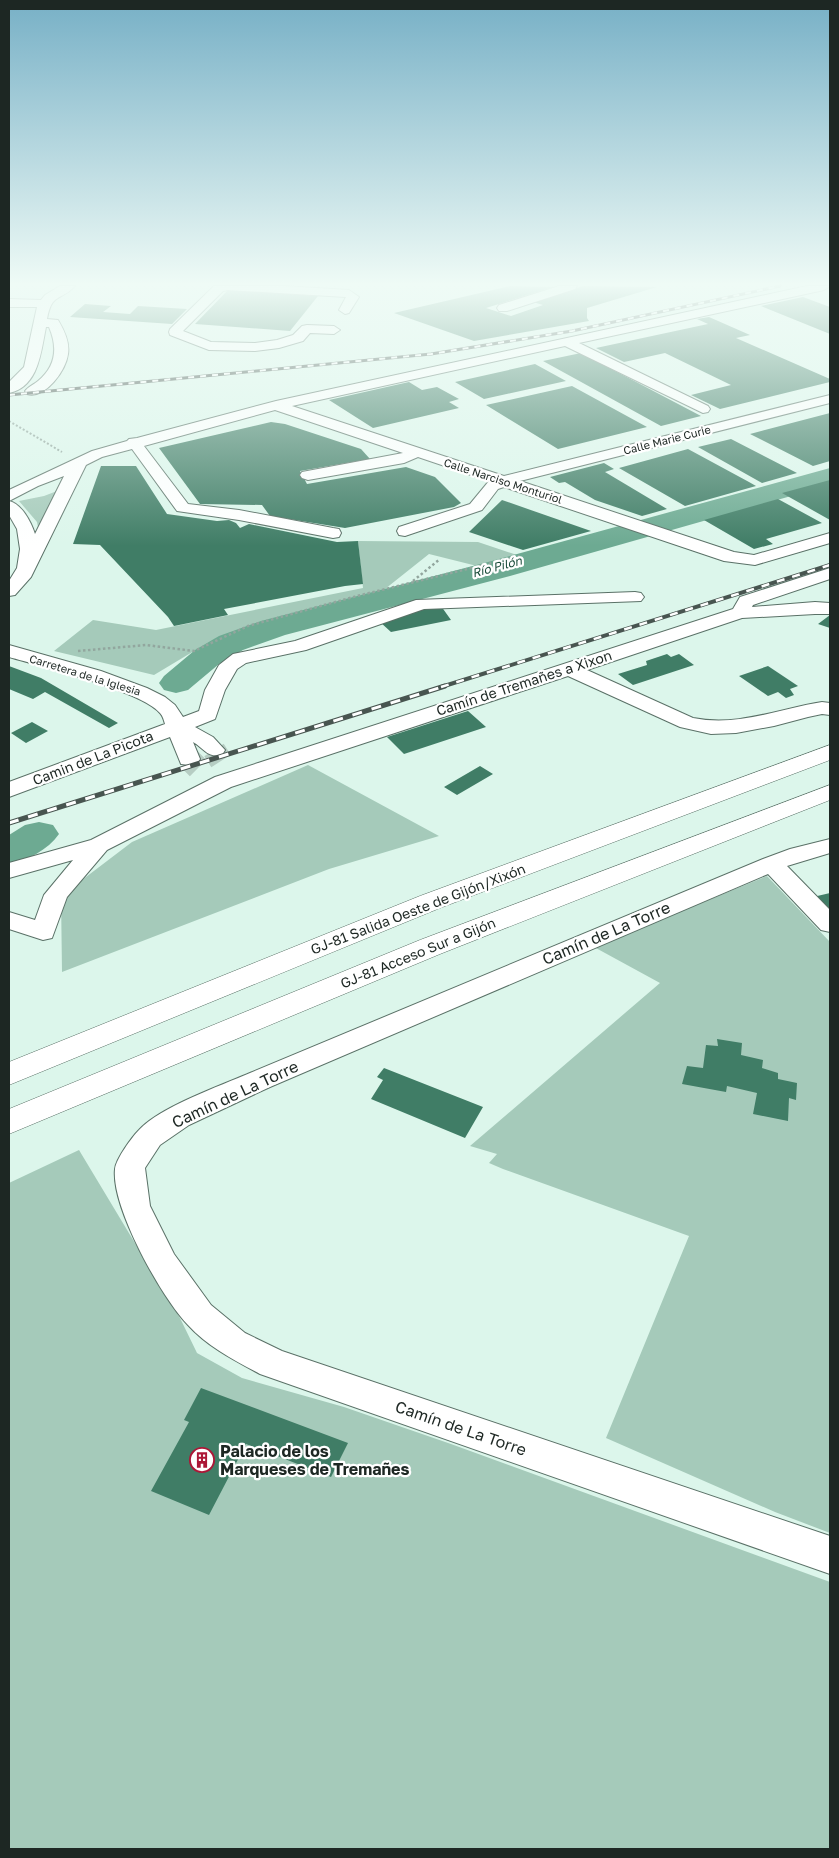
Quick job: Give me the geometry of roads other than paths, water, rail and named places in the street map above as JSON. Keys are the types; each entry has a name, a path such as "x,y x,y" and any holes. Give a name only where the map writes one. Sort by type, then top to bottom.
{"highway":[{"name":"GJ-81 Salida Oeste de Gijón/Xixón","path":"9,1074 430,902 830,752"},
{"name":"GJ-81 Acceso Sur a Gijón","path":"9,1122 430,946 830,792"}],"street":[{"path":"9,389 27,373"},
{"path":"32,391 38,388 51,373"},
{"path":"9,497 32,483 50,477 97,454 134,442 276,405 425,373"},
{"path":"629,373 702,409"},
{"path":"314,418 308,410 310,403 318,396"},
{"name":"Calle Marie Curie","path":"503,481 830,399"},
{"name":"Calle Narciso Monturiol","path":"276,405 730,557 756,560 830,538"},
{"path":"134,442 183,508 239,515 333,533"},
{"path":"308,475 404,458 417,452"},
{"path":"9,591 22,577 28,563 43,539 71,477 80,462"},
{"path":"9,497 46,492 71,477"},
{"path":"405,531 476,507 492,486 503,481"},
{"path":"9,485 32,483"},
{"path":"9,506 21,520 29,539 28,563"},
{"path":"740,613 746,601 830,573"},
{"name":"Camin de La Picota","path":"9,790 208,715 215,690 229,665 240,658 299,646 422,604 635,597"},
{"name":"Camín de Tremañes a Xixon","path":"99,845 210,765 569,669 740,613 815,608 830,609"},
{"name":"Carretera de la Iglesia","path":"9,651 142,691 167,708 177,726 183,748 210,765"},
{"path":"569,669 687,723 711,728 736,727 774,720 805,711 822,708 830,709"},
{"path":"9,768 32,782"},
{"path":"9,871 99,845"},
{"path":"9,920 44,932 56,895 99,845"},
{"name":"Camín de La Torre","path":"830,846 798,854 771,864 260,1080 179,1117 150,1137 130,1168 135,1206 162,1263 199,1315 233,1343 272,1363 830,1555"},
{"path":"771,864 830,924"}],"waterway":[{"name":"Río Pilón","path":"176,683 207,657 231,643 273,628 499,569 830,476"},
{"name":"Río Pilón","path":"9,852 39,834"}],"tunnel":[{"path":"214,750 221,761"},
{"path":"189,759 198,768"}],"railway":[{"path":"9,395 238,373"},
{"path":"441,687 830,565"},
{"path":"9,823 445,686"}],"place":[{"name":"Palacio de los Marqueses de Tremañes","path":"202,1460"}]}
